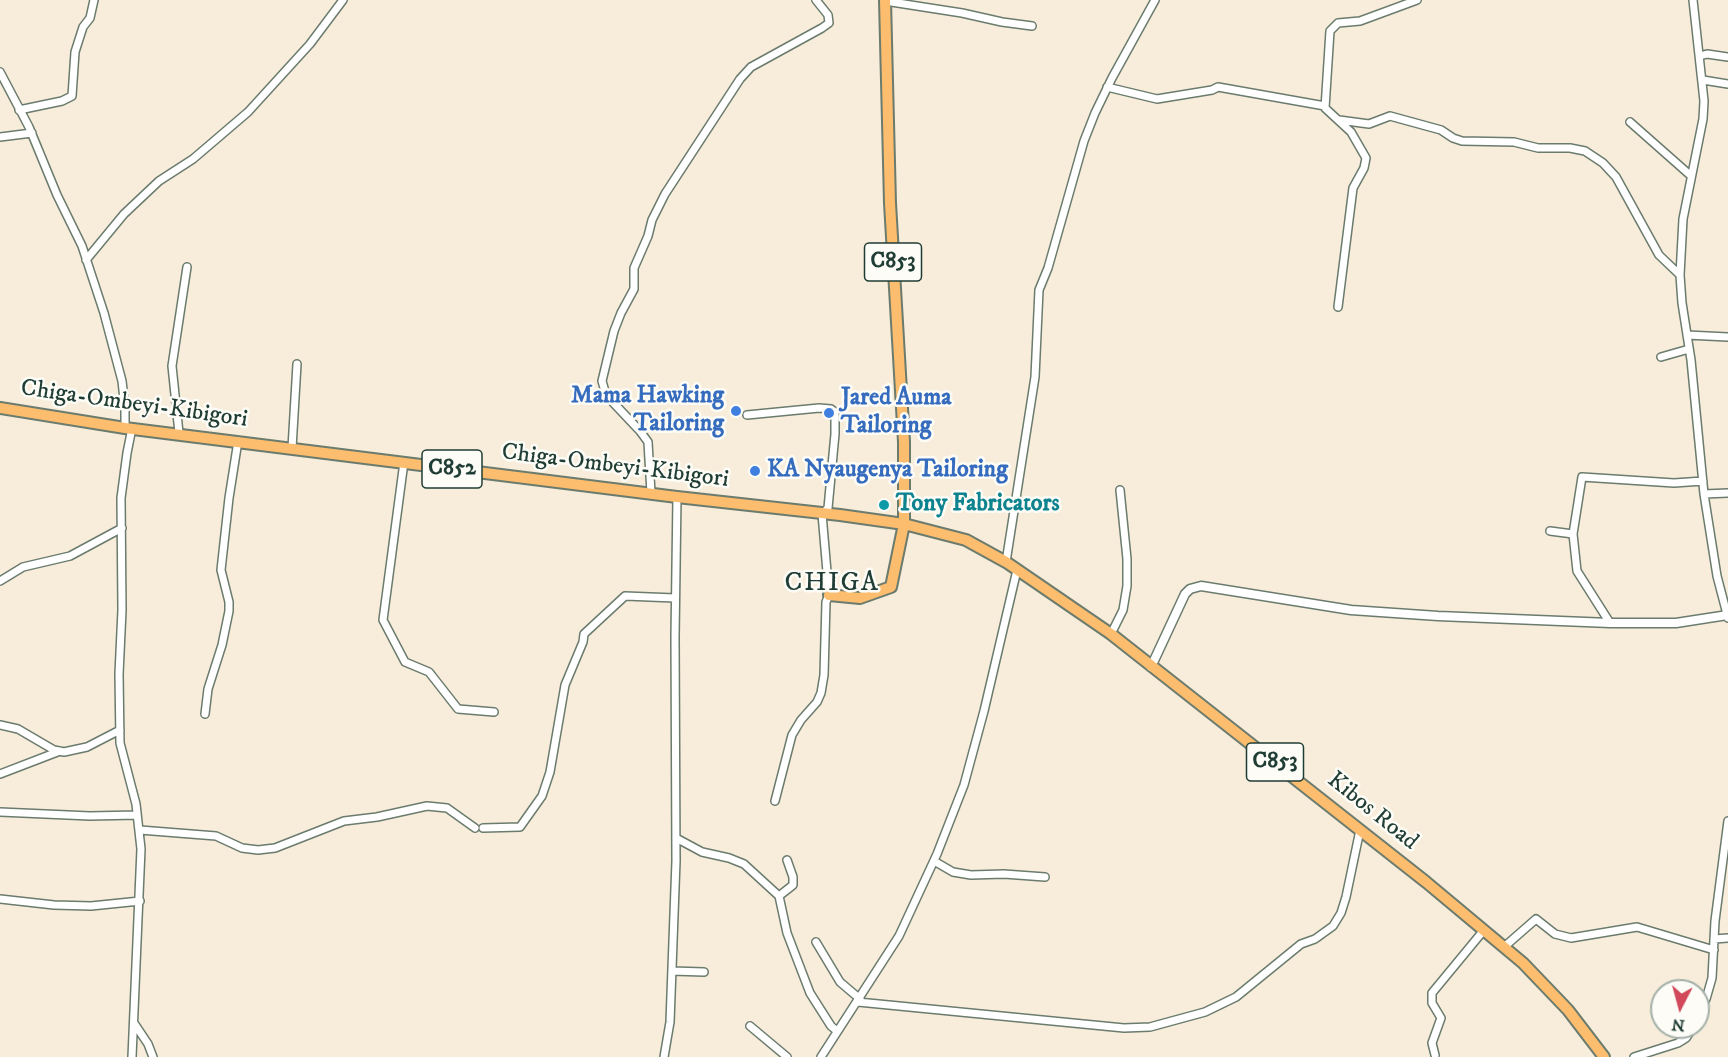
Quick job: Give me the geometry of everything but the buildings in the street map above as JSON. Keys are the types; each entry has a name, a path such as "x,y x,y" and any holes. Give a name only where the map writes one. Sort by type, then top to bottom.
{"main road":[{"name":"C853","path":"885,1 890,203 904,442 904,525"},
{"name":"Chiga-Ombeyi-Kibigori","path":"0,408 128,428 677,497 824,513 904,525"},
{"name":"Kibos Road","path":"904,525 955,536 979,546 1111,634 1360,830 1504,947 1547,986 1604,1057"},
{"path":"829,595 860,598 891,587 904,525"}],"street":[{"path":"19,110 71,98 75,52 83,27 90,18 94,0"},
{"path":"86,260 124,214 159,181 193,159 248,112 309,44 343,0"},
{"path":"651,493 648,442 606,395 602,381 614,331 634,289 634,268 648,236 652,220 665,194 740,79 751,67 829,23 828,15 816,0"},
{"path":"1006,562 1035,377 1039,290 1056,241 1084,141 1107,87 1155,0"},
{"path":"1338,307 1353,188 1364,168 1366,159 1351,132 1326,110 1330,31 1334,25 1360,21 1417,0"},
{"path":"1151,667 1185,594 1190,589 1201,586 1351,610 1610,624 1676,622 1728,617 1717,576 1704,494 1680,274 1683,219 1703,119 1703,80 1693,0"},
{"path":"885,1 1032,26"},
{"path":"1700,56 1707,54 1728,57"},
{"path":"1,76 32,134 86,260 104,313 122,381 128,428 121,498 120,743 140,830 140,901 132,1057"},
{"path":"1703,80 1728,84"},
{"path":"1107,87 1156,99 1212,90 1218,87 1325,106"},
{"path":"1339,120 1369,124 1389,116 1441,130 1462,141 1514,142 1538,148 1570,148 1585,151 1603,163 1616,177 1659,255 1680,274"},
{"path":"1630,122 1690,175"},
{"path":"0,137 32,134"},
{"path":"179,433 172,366 187,267"},
{"path":"1687,335 1728,337"},
{"path":"1661,357 1689,349"},
{"path":"292,448 297,364"},
{"path":"747,415 819,408 831,409 835,412 828,508 822,514 825,570 829,595 826,602 824,675 821,693 792,735 775,801"},
{"path":"205,714 208,689 222,645 229,611 228,596 221,570 231,478 238,441"},
{"path":"405,462 383,620 405,662 429,672 458,709 494,712"},
{"path":"1610,624 1576,572 1573,534 1582,477 1674,483 1703,481"},
{"path":"1111,634 1123,610 1128,586 1120,490"},
{"path":"1704,494 1728,493"},
{"path":"664,1057 670,1022 676,838 677,497"},
{"path":"0,581 23,567 70,556 122,528"},
{"path":"1550,531 1573,534"},
{"path":"821,1057 899,936 934,861 964,785 1017,570"},
{"path":"140,830 216,837 242,848 258,850 274,848 344,821 377,817 427,806 447,808 479,828 520,827 542,795 550,772 565,686 583,642 584,634 625,596 675,598"},
{"path":"0,725 18,729 60,751"},
{"path":"0,774 60,751 76,751 87,747 120,730"},
{"path":"0,812 90,816 137,815"},
{"path":"1710,988 1718,891 1728,821"},
{"path":"816,942 840,982 859,1001 1124,1028 1150,1027 1205,1012 1236,997 1301,944 1315,939 1333,926 1341,913 1346,897 1360,830"},
{"path":"676,838 702,852 744,864 778,896 788,933 810,993 831,1026 837,1031"},
{"path":"778,896 793,885 793,877 787,860"},
{"path":"934,861 953,872 971,875 1004,874 1045,878"},
{"path":"0,899 54,905 91,906 140,901"},
{"path":"1504,947 1536,919 1555,934 1570,938 1637,927 1714,950"},
{"path":"1435,1055 1432,1043 1441,1018 1432,1003 1432,993 1484,930"},
{"path":"1714,939 1728,938"},
{"path":"672,971 704,972"},
{"path":"134,1023 148,1044 153,1057"},
{"path":"750,1026 786,1057"},
{"path":"1634,1057 1684,1039"}],"place":[{"name":"Mama Hawking Tailoring","path":"736,411"},
{"name":"Jared Auma Tailoring","path":"829,413"},
{"name":"KA Nyaugenya Tailoring","path":"755,471"},
{"name":"Tony Fabricators","path":"884,505"}],"district":[{"name":"CHIGA","path":"832,584"}]}
